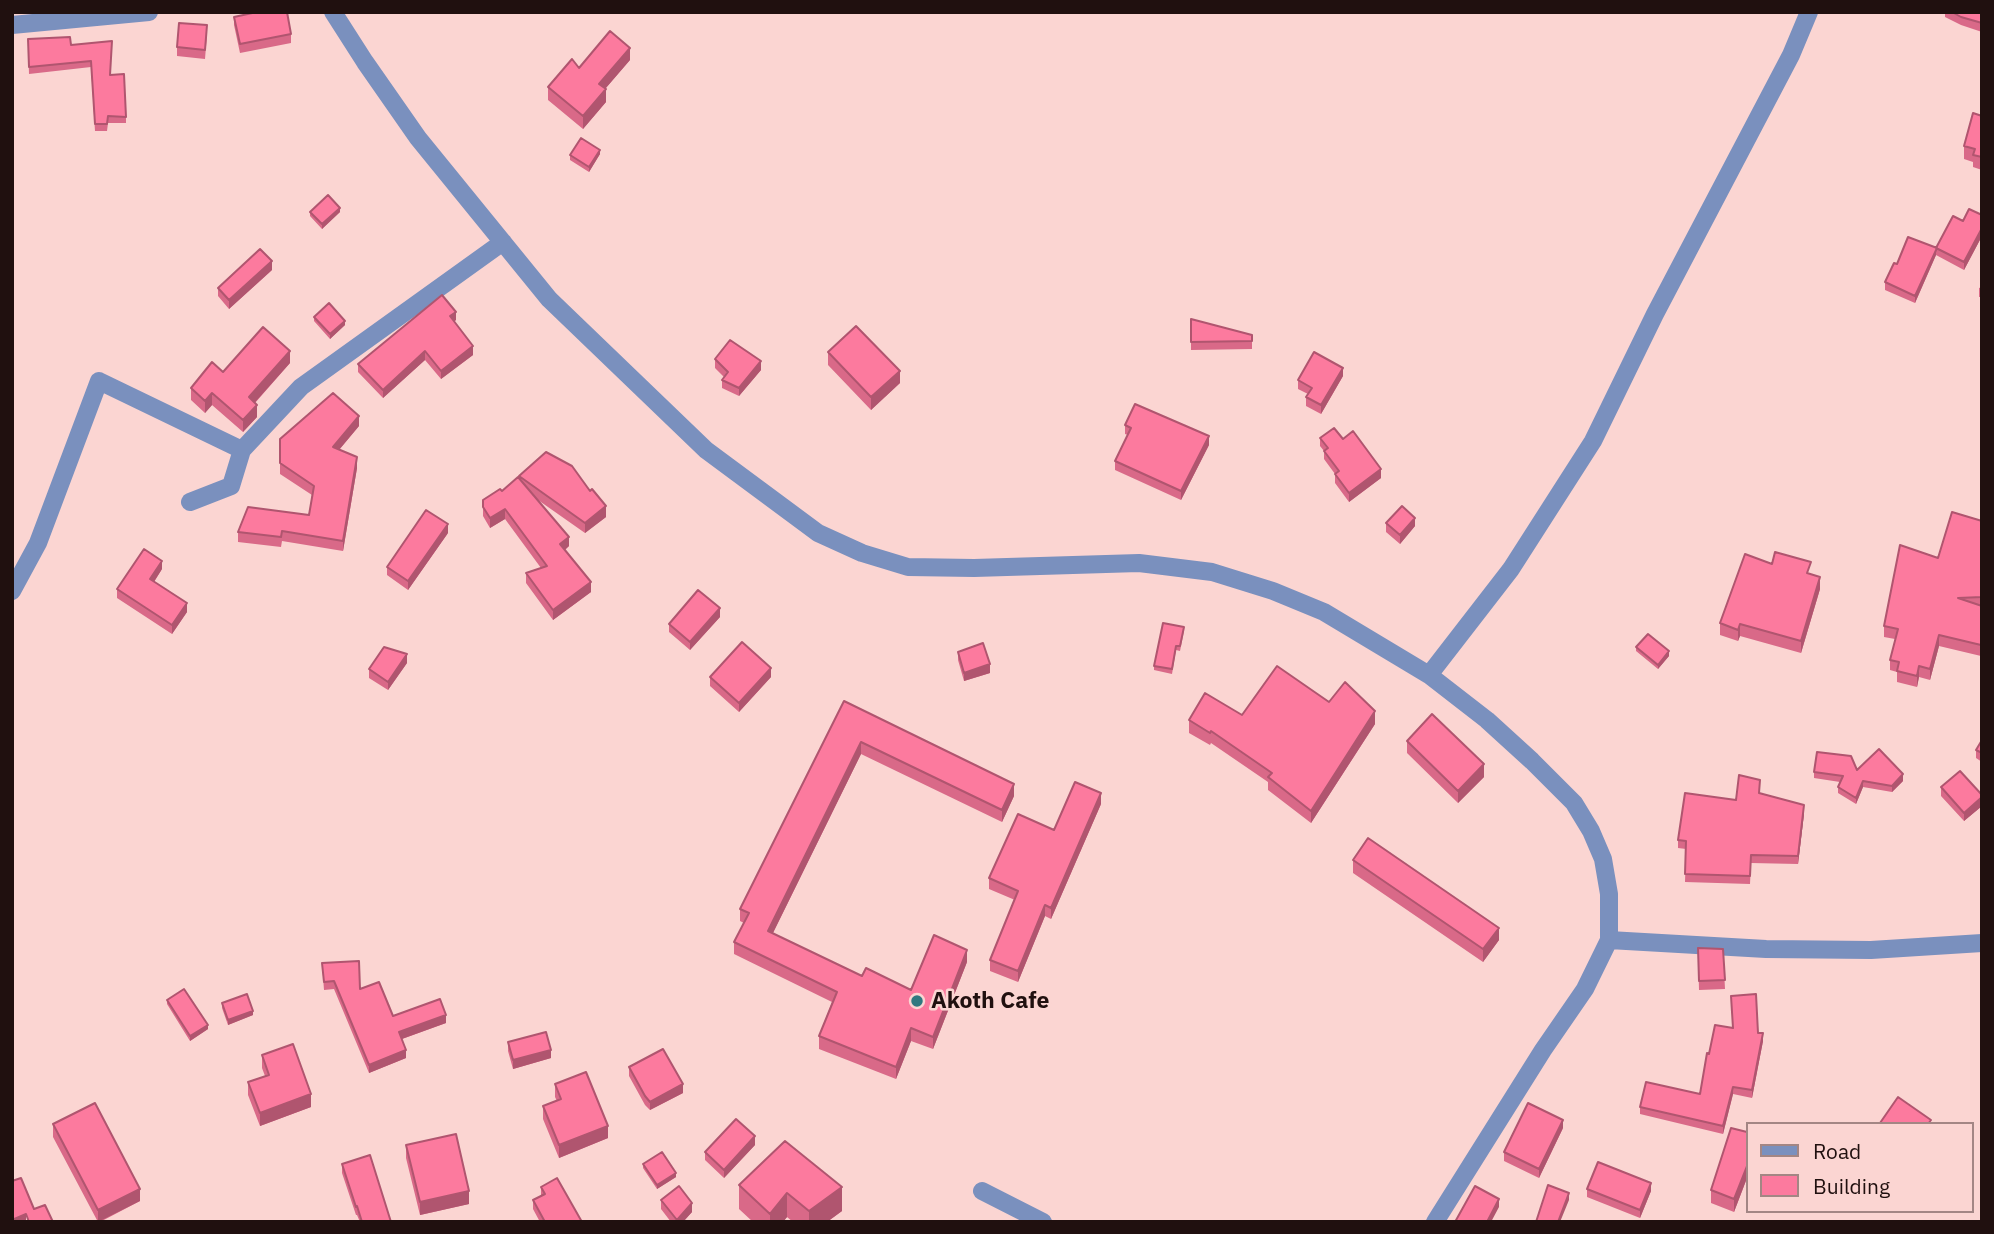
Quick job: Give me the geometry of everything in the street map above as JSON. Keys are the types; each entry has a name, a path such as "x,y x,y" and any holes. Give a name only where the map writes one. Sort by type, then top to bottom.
{"street":[{"path":"12,26 149,12"},
{"path":"333,12 418,138 549,299 706,450 818,533 862,553 908,567 974,569 1139,564 1212,572 1273,591 1324,612 1429,676 1487,720 1574,803 1591,831 1603,859 1609,894 1609,940 1585,989 1543,1050 1435,1222"},
{"path":"1429,676 1511,569 1593,441 1655,314 1791,55 1809,12"},
{"path":"190,502 231,486 242,450 301,387 503,242"},
{"path":"12,591 38,543 99,381 242,450"},
{"path":"1609,940 1766,949 1871,950 1982,943"},
{"path":"982,1191 1043,1222"}],"building":[{"path":"257,12 287,12 291,34 240,44 234,17"},
{"path":"1952,12 1982,12 1982,23 1961,17"},
{"path":"179,23 207,25 205,50 177,47"},
{"path":"610,31 630,48 599,84 606,89 583,116 548,87 572,59 579,68"},
{"path":"70,37 71,45 112,41 110,75 124,74 126,117 108,116 107,124 95,124 91,61 29,67 28,39"},
{"path":"1973,113 1982,116 1982,157 1973,155 1975,149 1964,146"},
{"path":"581,138 600,150 589,167 570,155"},
{"path":"328,195 340,208 322,224 310,212"},
{"path":"1969,209 1982,215 1982,228 1964,262 1936,248 1953,216 1963,221"},
{"path":"1908,237 1937,248 1915,296 1885,282 1894,263 1897,264"},
{"path":"260,249 272,261 229,300 218,288"},
{"path":"442,295 456,312 450,316 473,346 441,371 425,351 383,390 358,364"},
{"path":"329,303 345,321 330,334 314,317"},
{"path":"1191,319 1252,335 1252,341 1191,342"},
{"path":"856,326 900,371 871,397 828,352"},
{"path":"263,327 290,351 249,397 257,405 243,420 212,393 205,401 191,388 212,362 223,372"},
{"path":"730,340 761,361 739,388 722,380 728,372 715,359"},
{"path":"1314,352 1343,368 1321,405 1306,397 1312,388 1298,380"},
{"path":"333,393 359,416 333,447 357,457 343,541 282,531 281,537 238,532 248,507 309,515 314,486 280,463 280,439"},
{"path":"1135,404 1209,436 1181,491 1115,461 1131,428 1125,425"},
{"path":"1334,428 1343,439 1353,431 1381,469 1349,493 1335,474 1339,471 1324,451 1328,448 1320,438"},
{"path":"546,452 572,466 590,491 592,489 606,506 585,523 519,476"},
{"path":"518,477 569,537 560,544 591,582 553,610 526,573 547,566 505,509 490,518 483,507 483,500 500,489 502,491"},
{"path":"1402,506 1415,518 1400,535 1386,523"},
{"path":"426,510 448,524 408,581 387,567"},
{"path":"1952,512 1982,521 1982,597 1958,598 1982,606 1982,648 1981,645 1939,635 1930,669 1919,666 1917,676 1897,671 1899,662 1890,660 1898,629 1884,626 1900,545 1938,558"},
{"path":"144,549 162,561 150,579 187,603 172,625 117,589"},
{"path":"1775,552 1811,562 1807,573 1820,577 1801,641 1740,624 1738,630 1720,623 1745,554 1772,564"},
{"path":"698,590 720,608 690,642 669,624"},
{"path":"1163,623 1184,627 1180,646 1176,646 1172,669 1154,666"},
{"path":"1648,634 1669,651 1658,665 1636,647"},
{"path":"742,642 771,668 739,703 710,677"},
{"path":"983,643 990,664 964,673 958,652"},
{"path":"384,647 407,654 388,682 369,669"},
{"path":"1277,666 1329,702 1345,682 1375,711 1311,811 1268,777 1272,773 1211,731 1210,733 1189,720 1205,693 1242,715"},
{"path":"844,701 1014,784 1002,810 861,742 768,931 862,976 866,968 911,990 934,935 967,950 933,1037 911,1028 896,1067 819,1036 837,992 734,942 749,913 740,909"},
{"path":"1432,714 1484,764 1458,791 1407,741"},
{"path":"1982,740 1982,753 1976,750"},
{"path":"1879,749 1903,774 1892,786 1863,781 1856,798 1838,787 1843,776 1814,772 1817,752 1851,756 1857,770"},
{"path":"1960,771 1982,795 1964,813 1941,787"},
{"path":"1739,775 1760,780 1759,793 1804,805 1798,856 1751,855 1750,876 1685,874 1686,841 1678,840 1685,793 1736,800"},
{"path":"1075,782 1101,793 1051,908 1045,905 1018,971 990,960 1018,891 989,878 1018,814 1054,830"},
{"path":"1368,838 1499,928 1483,949 1353,860"},
{"path":"1698,948 1723,949 1725,980 1699,981"},
{"path":"359,961 360,989 379,982 393,1016 440,999 446,1015 399,1032 406,1050 369,1065 334,981 324,982 322,963"},
{"path":"184,989 208,1025 190,1036 167,1000"},
{"path":"247,994 253,1011 228,1020 222,1003"},
{"path":"1756,994 1758,1033 1763,1033 1752,1090 1733,1087 1723,1126 1640,1107 1646,1082 1700,1094 1715,1025 1733,1028 1731,996"},
{"path":"546,1032 551,1050 513,1060 508,1042"},
{"path":"293,1044 311,1094 260,1113 248,1082 269,1075 262,1055"},
{"path":"663,1049 683,1084 650,1102 629,1067"},
{"path":"586,1072 608,1126 559,1145 543,1106 561,1099 555,1084"},
{"path":"1898,1097 1931,1120 1930,1122 1881,1122"},
{"path":"95,1103 140,1189 98,1210 53,1124"},
{"path":"1528,1103 1563,1120 1539,1169 1504,1152"},
{"path":"736,1119 755,1136 724,1170 705,1152"},
{"path":"1731,1128 1745,1132 1745,1171 1734,1199 1711,1190"},
{"path":"456,1134 469,1191 420,1202 406,1145"},
{"path":"785,1141 842,1187 809,1211 787,1193 770,1214 739,1185"},
{"path":"662,1152 676,1173 657,1185 643,1164"},
{"path":"370,1155 391,1222 362,1222 342,1164"},
{"path":"1598,1162 1651,1183 1640,1210 1587,1189"},
{"path":"21,1178 34,1209 45,1205 53,1222 29,1222 26,1214 12,1220 12,1181"},
{"path":"557,1178 582,1222 545,1222 533,1200 545,1194 541,1187"},
{"path":"1548,1185 1569,1193 1558,1222 1536,1222"},
{"path":"679,1186 692,1203 677,1220 661,1200"},
{"path":"1475,1186 1499,1199 1487,1222 1455,1222"}],"place":[{"name":"Akoth Cafe","path":"917,1001"}]}
